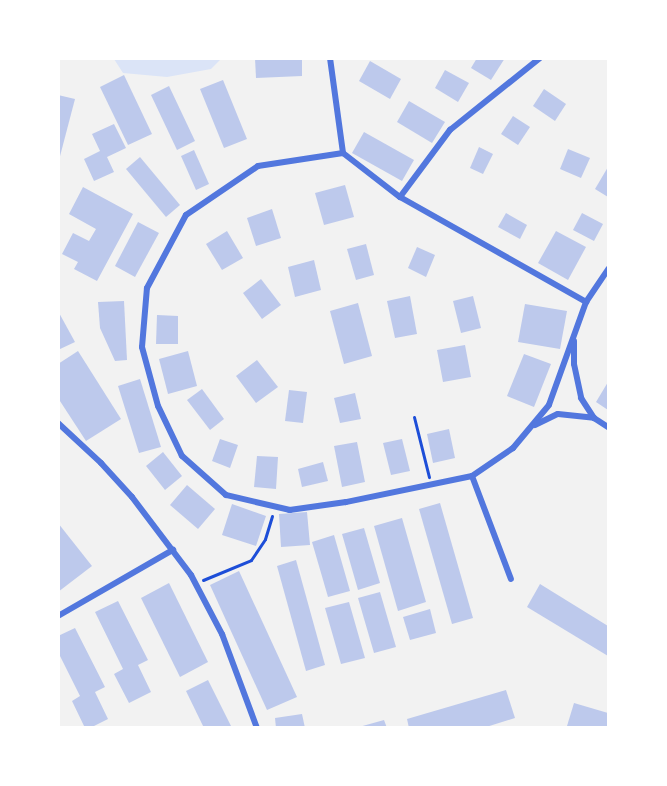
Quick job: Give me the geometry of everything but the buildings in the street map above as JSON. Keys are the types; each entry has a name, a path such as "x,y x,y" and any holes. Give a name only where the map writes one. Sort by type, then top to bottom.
{"street":[{"path":"330,58 343,153 400,198 586,302"},
{"path":"400,198 450,130 540,58"},
{"path":"343,153 258,166 186,215 147,288 142,347 158,406 182,456 226,495 290,510 346,502 472,476 513,448 549,405 586,302 607,273"},
{"path":"575,334 574,364 581,398 594,418"},
{"path":"529,429 558,414 594,418 609,427"},
{"path":"58,423 109,471 173,550 196,584 222,634 257,728"},
{"path":"472,476 511,579"},
{"path":"58,616 173,550"}],"path":[{"path":"414,417 430,484"},
{"path":"196,584 251,560 265,539 275,506"}],"shaded area":[{"path":"114,59 221,59 211,69 167,77 123,73"}]}
